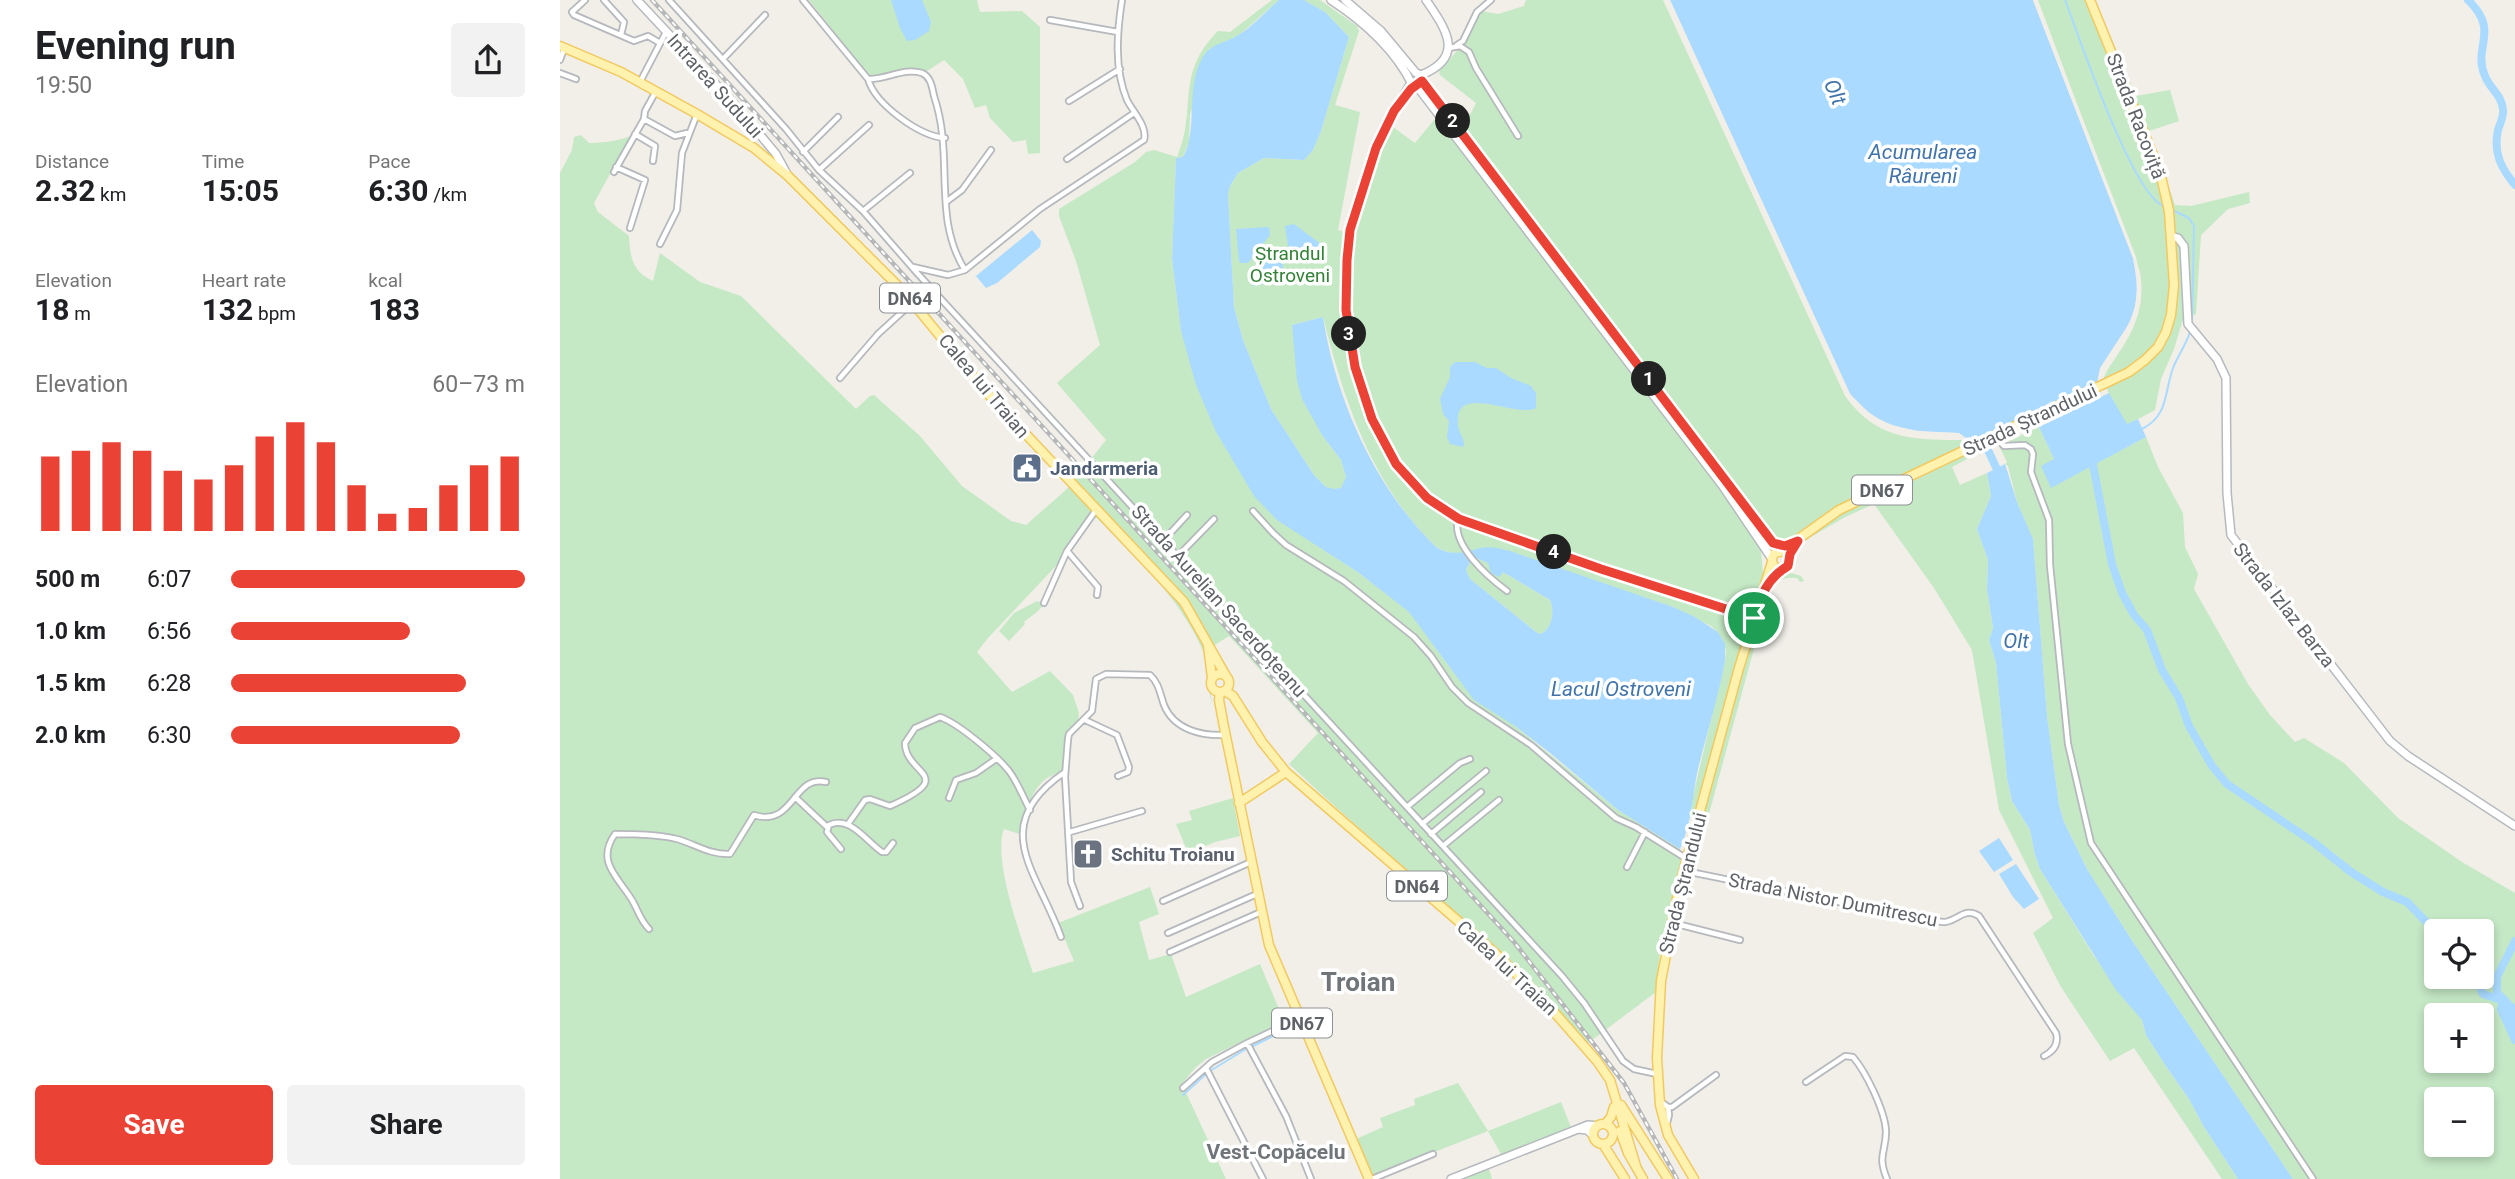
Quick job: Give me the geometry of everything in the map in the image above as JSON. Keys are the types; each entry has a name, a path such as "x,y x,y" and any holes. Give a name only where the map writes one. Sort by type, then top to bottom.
{"main road":[{"name":"Intrarea Sudului","path":"637,0 757,131 780,160 788,176"},
{"path":"1331,0 1366,26 1417,80"},
{"path":"1345,0 1381,31 1722,485 1770,546 1786,553 1789,558"},
{"path":"1426,0 1447,33 1449,48 1437,66 1417,80 1394,111 1376,148 1350,230 1346,274 1348,326 1355,367 1367,408 1396,464 1427,498 1459,519 1601,569 1754,618"},
{"name":"Strada Racoviță","path":"2090,0 2160,172 2168,204 2171,236"},
{"name":"Calea lui Traian","path":"562,47 639,82 754,148 788,176 914,302 987,393 1184,602 1262,742 1286,772 1503,961 1548,1004 1605,1071 1616,1096 1627,1143"},
{"name":"Strada Ștrandului","path":"1694,1179 1666,1128 1659,1100 1660,993 1671,923 1684,870 1754,618 1775,554 1839,510 1971,447 1997,440 2129,372 2145,360 2166,332 2174,297 2171,236"},
{"name":"Strada Izlaz Barza","path":"2171,236 2178,238 2184,246 2188,324 2217,359 2226,378 2227,493 2231,535 2390,741 2515,826"},
{"path":"1770,546 1794,543"},
{"name":"Strada Ștrandului","path":"1765,587 1788,566 1794,543"},
{"path":"1770,546 1772,560 1777,568 1783,569"},
{"path":"1769,573 1770,546"},
{"name":"Calea lui Traian","path":"1208,643 1212,678 1219,691 1233,696 1245,713"},
{"path":"1212,678 1217,674 1227,678 1228,687 1219,691"},
{"name":"DN67","path":"1219,691 1213,701 1225,731 1257,894 1272,954 1371,1179"},
{"path":"1239,803 1286,772"},
{"name":"Calea lui Traian","path":"1587,1051 1604,1080 1643,1179"},
{"path":"1616,1096 1668,1179"},
{"path":"1594,1135 1612,1114 1614,1107"},
{"path":"1451,1179 1588,1125 1601,1125 1612,1130 1607,1142 1625,1179"},
{"path":"1578,1129 1587,1130 1596,1140 1607,1142 1627,1143 1633,1136 1640,1135"}],"street":[{"path":"585,0 572,12 574,16 634,41 648,36 660,43"},
{"path":"604,0 624,22 621,36"},
{"name":"Strada Aurelian Sacerdoțeanu","path":"669,0 819,170 863,211 1205,586 1232,621 1306,697 1571,986 1623,1061 1634,1069 1658,1074"},
{"path":"803,0 869,79 873,91 901,118 934,136 945,138"},
{"path":"912,267 948,275 965,270 1040,209 1142,142 1146,134 1124,90 1120,69 1118,32 1122,0"},
{"path":"1449,48 1463,41 1477,12 1491,0"},
{"path":"723,59 765,15"},
{"path":"1051,20 1118,32"},
{"path":"639,82 666,31"},
{"path":"1449,48 1460,46 1467,50 1518,136"},
{"path":"560,60 562,47"},
{"path":"1069,101 1120,69"},
{"path":"869,79 912,71 927,76 940,112 945,138 946,202 950,234 965,270"},
{"path":"560,73 576,79"},
{"path":"630,228 645,180 615,169 644,119 645,111 656,91"},
{"path":"1067,159 1134,113"},
{"path":"660,244 677,210 681,161 688,133 697,114"},
{"path":"803,152 838,117"},
{"path":"644,119 676,136 688,133"},
{"path":"819,170 869,125"},
{"path":"635,134 655,146 653,161"},
{"path":"946,202 961,190 991,150"},
{"path":"863,211 910,173"},
{"path":"840,378 878,334 914,302"},
{"path":"1997,440 2004,446 2025,445 2031,449 2031,472 2049,520 2050,565 2068,744 2091,843 2313,1179"},
{"path":"1044,604 1067,551 1096,510"},
{"path":"1253,511 1286,545 1344,581 1413,637 1431,656 1460,696 1546,758 1616,818 1645,832 1688,859"},
{"path":"1163,541 1187,515"},
{"path":"1177,557 1214,519"},
{"path":"1459,519 1457,529 1474,561 1486,576 1507,591"},
{"path":"1067,551 1096,584 1099,589 1097,595"},
{"path":"1080,906 1071,881 1066,771 1069,734 1094,706 1094,685 1098,677 1106,674 1150,675 1158,687 1166,709 1180,724 1200,734 1225,731"},
{"path":"848,824 865,800 870,799 890,807 921,790 925,775 909,755 905,743 915,728 940,717 950,721 1010,773 1030,810"},
{"path":"1084,720 1117,735 1129,767 1128,772 1118,776"},
{"path":"949,798 957,780 976,773 996,759"},
{"path":"1407,807 1460,763 1466,763 1470,759"},
{"path":"1061,937 1024,854 1024,824 1047,784 1066,771"},
{"path":"1422,824 1486,771"},
{"path":"649,929 643,923 629,895 611,872 608,852 615,834 678,839 706,851 730,854 754,815 770,818 779,816 810,783 818,780 826,782"},
{"path":"1431,834 1481,792"},
{"path":"795,797 827,827 827,832 841,849"},
{"path":"1443,846 1499,800"},
{"path":"1070,831 1142,811"},
{"path":"827,827 838,821 848,824 882,852 886,852 893,843"},
{"path":"1627,867 1645,832"},
{"path":"1163,901 1251,862"},
{"name":"Strada Nistor Dumitrescu","path":"1684,870 1932,921 1945,922 1966,912 1974,913 1979,916 2056,1033 2056,1045 2052,1052 2044,1056"},
{"path":"1168,933 1257,894"},
{"path":"1170,952 1261,912"},
{"path":"1671,923 1740,940"},
{"path":"1183,1088 1206,1068 1247,1043 1300,1018"},
{"path":"1247,1043 1286,1116 1311,1179"},
{"path":"1806,1082 1847,1055 1857,1061 1884,1119 1886,1134 1881,1159 1887,1179"},
{"path":"1206,1068 1263,1179"},
{"path":"1668,1107 1716,1074"},
{"path":"1659,1100 1668,1107 1666,1128"},
{"path":"1371,1179 1433,1154"}],"green space":[{"path":"809,0 977,0 980,12 1022,11 1040,27 1040,153 1028,154 1026,140 1013,142 990,118 986,105 975,108 963,79 944,60 927,71 908,68 872,76"},
{"path":"1272,0 1279,0 1238,36 1209,49 1190,115 1189,142 1183,157 1176,158 1172,259 1181,331 1277,519 1359,573 1410,612 1451,669 1515,726 1618,810 1680,849 1681,862 1660,951 1656,992 1588,1043 1480,935 1289,764 1318,733 1229,636 1205,651 1212,704 1205,657 1182,612 1154,577 1091,512 1055,567 977,652 1012,692 1050,671 1073,695 1079,713 1078,720 1067,731 1063,770 1041,783 1032,796 1020,834 1004,829 1001,843 1005,879 1033,973 1074,961 1058,923 1150,887 1159,914 1139,922 1149,960 1171,954 1186,997 1260,964 1284,1021 1206,1059 1182,1084 1226,1179 560,1179 560,173 572,150 574,137 581,135 589,143 631,136 594,203 598,212 629,236 631,257 641,273 653,281 660,253 700,282 741,296 856,409 874,395 920,436 962,486 1011,521 1026,525 1067,489 1106,440 1057,383 1100,345 1059,209 1135,162 1146,152 1154,150 1177,157 1183,140 1191,78 1204,47 1218,31 1230,32"},
{"name":"Ștrandul Ostroveni","path":"1304,0 1320,0 1357,26 1359,31 1335,105 1360,112 1338,230 1344,232 1348,230 1382,119 1415,143 1434,120 1448,137 1454,130 1421,88 1424,86 1457,128 1471,113 1476,103 1440,75 1439,71 1466,41 1481,11 1498,14 1524,6 1526,0 1663,0 1845,396 1858,411 1885,430 1932,440 1969,440 1971,444 1962,448 1967,459 1952,467 1960,485 1987,473 1991,496 1977,529 1988,560 1987,589 1993,628 1989,640 1996,663 2007,778 2012,801 2030,830 2040,869 2094,956 2142,1020 2146,1035 2238,1179 2222,1179 2134,1048 2110,1061 2061,987 2033,933 2053,918 1999,810 1972,650 1934,588 1874,504 1845,517 1799,544 1780,539 1772,545 1774,548 1771,550 1769,547 1761,551 1763,574 1694,817 1691,816 1692,800 1725,661 1726,650 1718,632 1673,607 1480,548 1458,554 1436,547 1394,497 1363,440 1341,380 1323,317 1292,325 1322,435 1341,460 1346,477 1341,488 1334,490 1326,487 1314,475 1271,409 1243,340 1234,307 1228,194 1238,173 1264,158 1304,160 1313,150 1321,131 1349,37 1325,12"},
{"path":"2038,0 2095,0 2136,96 2170,90 2179,121 2149,131 2175,205 2191,206 2249,192 2250,203 2228,209 2201,235 2196,314 2183,319 2161,379 2155,410 2127,425 2103,380 2135,323 2140,304 2140,272"},
{"path":"2039,427 2054,459 2051,487 2146,437 2158,467 2183,513 2185,547 2198,574 2194,589 2248,684 2270,715 2295,742 2304,738 2344,763 2398,818 2462,862 2515,893 2515,1179 2293,1179 2131,939 2087,869 2064,822 2059,805 2047,716 2033,540 2017,502 2008,466 2005,464 2007,462 1999,446"},
{"path":"1476,558 1488,563 1492,572 1503,572 1550,600 1551,620 1544,632 1536,632 1470,579 1466,570 1471,560"},
{"path":"1788,572 1801,576 1804,581 1785,578 1775,583 1770,590 1710,810 1692,859 1762,603 1773,580"},
{"path":"1037,601 1044,604 1024,622 1009,641 999,631 1014,613"},
{"path":"1233,798 1240,836 1188,853 1176,824 1192,820 1189,811"},
{"path":"1458,1083 1488,1131 1373,1176 1356,1139 1383,1127 1380,1118 1415,1105 1414,1099"},
{"path":"1561,1102 1574,1135 1489,1169 1492,1179 1447,1179 1502,1156 1488,1131"}],"water":[{"path":"891,0 922,0 931,22 929,31 915,40 907,41"},
{"name":"Lacul Ostroveni","path":"1279,0 1304,0 1325,12 1349,37 1313,150 1304,160 1264,158 1238,173 1228,194 1234,307 1243,340 1271,409 1314,475 1326,487 1341,488 1346,477 1341,460 1322,435 1302,399 1297,381 1292,325 1323,317 1338,380 1362,441 1394,498 1436,547 1453,553 1488,547 1510,551 1673,607 1718,632 1725,644 1725,661 1698,769 1687,829 1680,849 1618,810 1515,726 1474,700 1409,612 1359,573 1277,520 1254,496 1216,432 1196,385 1181,331 1172,259 1176,158 1183,157 1188,146 1195,80 1204,55 1215,46 1243,32","holes":["1476,558 1488,563 1491,573 1499,577 1503,572 1550,600 1551,620 1544,632 1536,632 1470,579 1466,570 1471,560"]},
{"name":"Acumularea Râureni","path":"1670,0 2033,0 2133,258 2136,302 2125,332 2103,367 2097,383 1971,444 1959,433 1927,432 1899,427 1873,416 1861,406 1850,394"},
{"path":"1294,224 1322,245 1323,254 1290,259 1285,226"},
{"path":"1269,227 1270,235 1248,263 1241,263 1236,229"},
{"path":"1032,230 1041,241 1040,247 997,283 986,288 976,276"},
{"path":"1280,247 1285,281 1252,286 1251,275 1271,248"},
{"path":"1455,362 1475,362 1487,368 1496,368 1531,386 1536,393 1536,408 1515,409 1476,403 1466,405 1459,411 1458,424 1464,445 1450,444 1447,437 1449,421 1443,414 1440,399 1450,377 1450,367"},
{"path":"2109,393 2127,424 2138,419 2146,437 2051,488 2041,466 2054,459 2039,427"},
{"name":"Olt","path":"2005,464 2033,539 2047,716 2059,805 2064,822 2087,869 2131,939 2293,1179 2238,1179 2146,1035 2142,1020 2116,990 2040,869 2030,830 2012,801 2007,778 1996,663 1989,640 1993,628 1987,589 1988,560 1977,529 1991,496 1987,473"},
{"path":"1999,838 2013,860 1994,872 1979,851"},
{"path":"2016,864 2039,899 2024,909 1999,874"},
{"path":"2495,985 2515,1005 2515,1035 2503,1019"}],"pier":[{"path":"1667,0 1670,0 1850,394 1870,414 1887,424 1917,431 1959,433 1969,440 1958,436 1916,434 1886,427 1868,417 1847,396"},
{"path":"2033,0 2037,0 2136,257 2141,282 2137,317 2104,369 2101,381 2097,383 2100,368 2134,316 2138,283 2133,258"}],"waterway":[{"path":"2065,0 2122,145 2150,194 2163,206"},
{"path":"2468,0 2483,21 2482,65 2487,81 2500,99 2503,109 2498,130 2497,153 2515,185"},
{"path":"2172,210 2189,218 2194,226 2192,323"},
{"path":"2142,429 2151,423 2161,410 2173,368 2190,332"},
{"name":"Olt","path":"1982,437 2000,476"},
{"path":"2093,465 2112,564 2122,593 2134,615 2147,630 2162,670 2179,698 2189,726 2212,766 2227,784 2313,842 2351,872 2383,892 2407,902 2424,920"},
{"path":"2497,996 2497,977 2515,941"},
{"path":"2480,989 2483,994 2498,999"},
{"path":"2501,1009 2515,1040"},
{"path":"1253,1046 1298,1024"},
{"path":"1210,1071 1246,1049"},
{"path":"1183,1095 1206,1074"}],"railway":[{"path":"652,0 1514,942 1624,1083 1677,1179"}],"place":[{"name":"Jandarmeria","path":"1027,468"},
{"name":"Schitu Troianu","path":"1088,854"}],"district":[{"name":"Troian","path":"1358,982"},
{"name":"Vest-Copăcelu","path":"1276,1152"}],"route":[{"path":"1422,81 1476,150 1773,543 1785,546 1798,541 1790,554 1788,566 1775,575 1765,587 1754,618 1601,569 1459,519 1427,498 1396,464 1372,419 1355,367 1346,310 1346,274 1350,230 1376,148 1394,111 1415,85 1422,81"}]}
